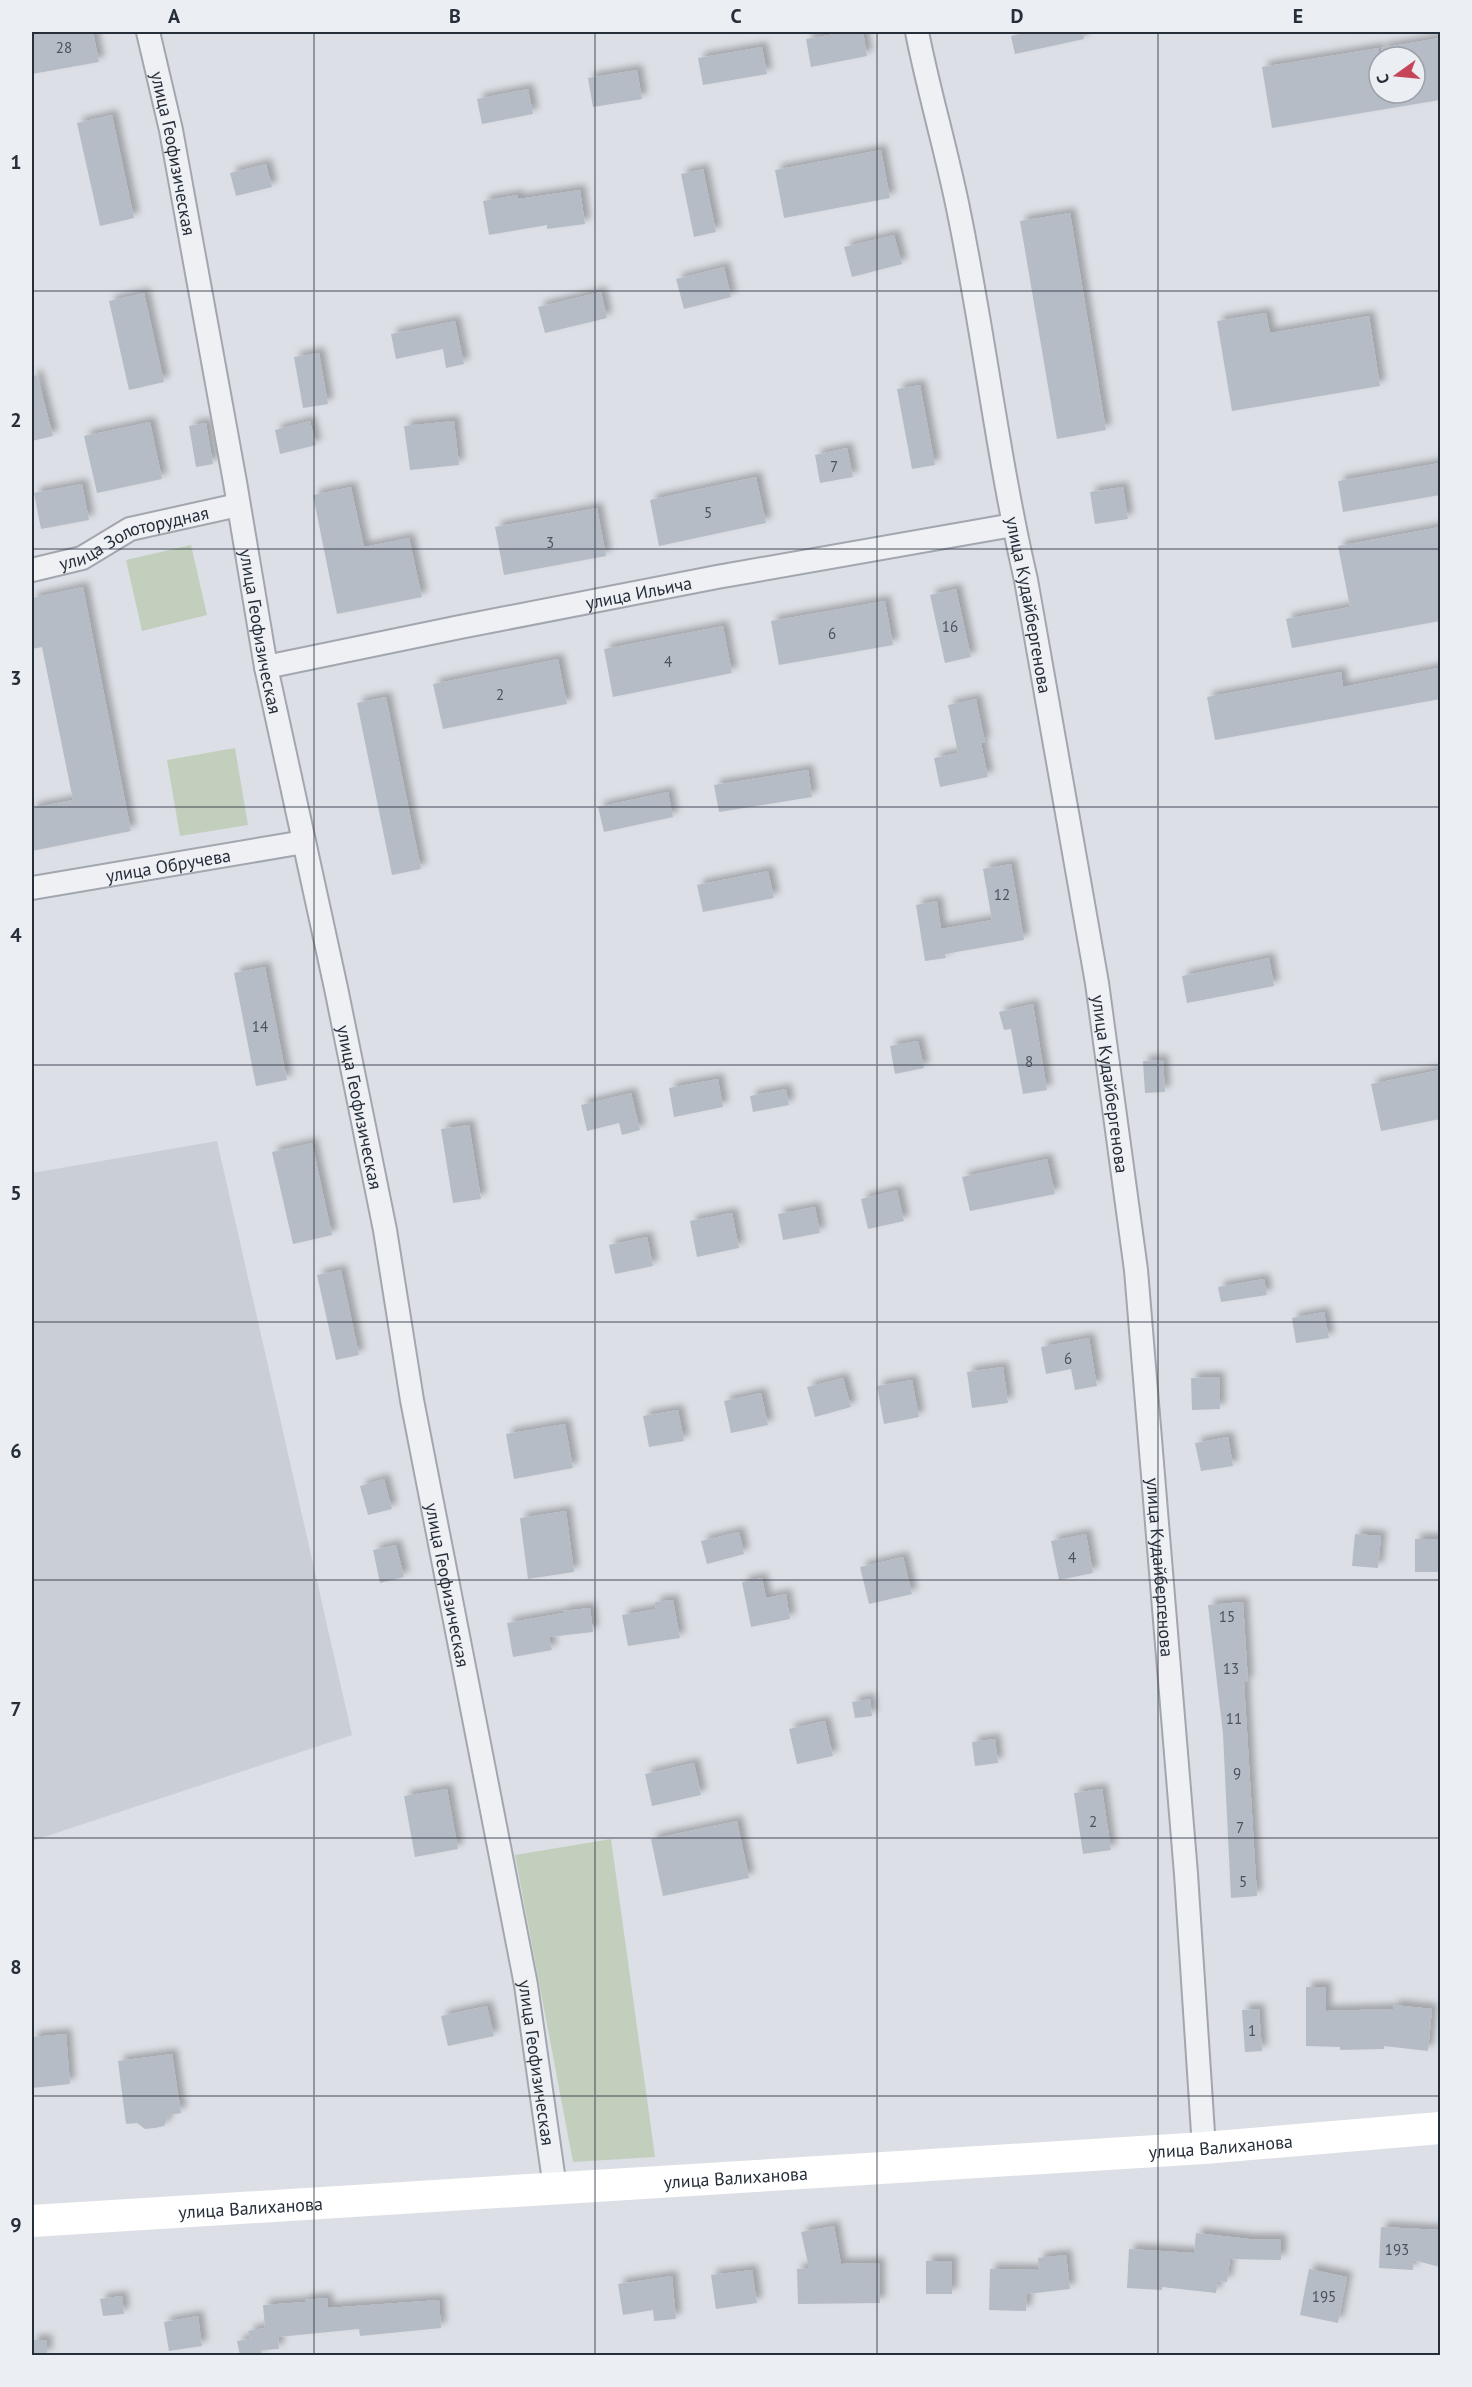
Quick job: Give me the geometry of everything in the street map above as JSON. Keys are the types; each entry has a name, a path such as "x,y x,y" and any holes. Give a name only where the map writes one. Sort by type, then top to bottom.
{"main road":[{"name":"улица Валиханова","path":"32,2221 1204,2148 1440,2128"}],"street":[{"name":"улица Геофизическая","path":"148,32 171,130 266,667 385,1230 412,1400 526,1985 555,2188"},
{"name":"улица Кудайбергенова","path":"917,32 927,85 959,212 1013,525 1026,580 1097,983 1136,1270 1186,1874 1204,2148"},
{"name":"улица Золоторудная","path":"32,570 82,558 130,529 238,505"},
{"name":"улица Ильича","path":"266,667 717,577 1013,525"},
{"name":"улица Обручева","path":"32,888 304,842"}],"shaded area":[{"path":"217,1141 352,1735 32,1841 32,1173"}],"green space":[{"path":"191,545 207,615 142,631 126,560"},
{"path":"235,748 248,825 180,836 167,760"},
{"path":"611,1839 655,2157 573,2162 515,1855"}],"building":[{"path":"32,32 93,32 99,62 32,74"},
{"path":"847,32 863,32 867,56 811,67 806,39"},
{"path":"1031,32 1083,32 1084,39 1015,54 1011,36"},
{"path":"1440,38 1440,100 1427,102 1427,45 1399,45"},
{"path":"762,47 767,74 703,85 698,58"},
{"path":"1367,50 1367,105 1410,105 1272,128 1262,67"},
{"path":"637,70 642,99 593,107 588,78"},
{"path":"528,89 533,114 482,124 477,99"},
{"path":"112,115 134,218 100,226 77,123"},
{"path":"881,150 890,198 784,218 775,170"},
{"path":"266,164 272,187 236,196 230,173"},
{"path":"703,169 716,232 694,237 681,174"},
{"path":"580,190 585,224 547,229 547,225 489,235 483,201 518,195 518,199"},
{"path":"1070,213 1106,430 1057,439 1020,221"},
{"path":"894,235 902,264 852,277 844,247"},
{"path":"724,267 731,297 684,309 676,279"},
{"path":"601,292 607,318 545,333 538,307"},
{"path":"144,293 164,382 129,390 109,301"},
{"path":"1266,313 1270,333 1369,316 1380,386 1232,411 1217,321"},
{"path":"455,321 464,364 446,368 443,349 396,359 391,334"},
{"path":"319,353 328,404 303,408 294,357"},
{"path":"37,375 53,436 32,441 32,376"},
{"path":"920,385 935,465 912,469 897,389"},
{"path":"310,421 316,445 280,454 275,430"},
{"path":"454,421 459,465 410,470 404,426"},
{"path":"150,422 162,479 97,493 84,436"},
{"path":"206,423 213,464 196,467 189,426"},
{"path":"847,448 853,477 820,483 815,455"},
{"path":"1440,463 1440,495 1343,512 1338,481"},
{"path":"756,477 766,523 659,546 650,500"},
{"path":"82,484 89,520 41,529 34,493"},
{"path":"351,487 364,547 409,538 422,597 337,614 313,495"},
{"path":"1123,487 1128,519 1095,524 1090,492"},
{"path":"597,508 606,556 504,575 495,527"},
{"path":"1440,527 1440,621 1292,648 1286,619 1350,607 1338,546"},
{"path":"83,587 131,831 32,851 32,808 73,800 42,647 32,649 32,598"},
{"path":"956,589 971,657 945,663 930,595"},
{"path":"885,601 893,645 779,665 771,621"},
{"path":"723,626 732,673 613,697 604,649"},
{"path":"558,659 567,704 443,729 433,684"},
{"path":"1438,668 1440,699 1215,740 1207,697 1341,672 1343,687"},
{"path":"386,697 421,869 392,875 357,703"},
{"path":"976,699 985,742 981,743 988,777 940,787 934,758 958,753 948,705"},
{"path":"808,770 812,797 719,812 714,785"},
{"path":"668,792 673,817 604,832 598,807"},
{"path":"1011,864 1024,940 945,954 946,958 925,961 916,905 937,901 941,929 992,920 983,869"},
{"path":"768,871 774,898 703,912 697,885"},
{"path":"1269,958 1274,986 1187,1003 1182,976"},
{"path":"265,967 287,1080 256,1086 234,973"},
{"path":"1033,1004 1047,1090 1023,1094 1011,1029 1004,1030 999,1012"},
{"path":"918,1041 924,1068 895,1074 890,1046"},
{"path":"1163,1060 1165,1092 1145,1093 1143,1061"},
{"path":"1440,1070 1440,1119 1381,1131 1371,1084"},
{"path":"718,1079 723,1107 674,1117 669,1088"},
{"path":"786,1089 789,1105 753,1112 750,1096"},
{"path":"631,1093 640,1130 622,1135 619,1123 587,1131 581,1105"},
{"path":"469,1125 481,1199 453,1203 441,1129"},
{"path":"312,1143 332,1235 293,1244 272,1152"},
{"path":"1047,1159 1055,1194 970,1211 962,1177"},
{"path":"897,1190 904,1221 868,1229 861,1199"},
{"path":"815,1207 820,1233 783,1240 778,1214"},
{"path":"732,1213 739,1248 697,1257 690,1221"},
{"path":"647,1237 653,1266 615,1274 609,1245"},
{"path":"341,1270 359,1355 336,1360 317,1275"},
{"path":"1264,1279 1267,1295 1221,1302 1218,1287"},
{"path":"1324,1312 1329,1338 1296,1343 1292,1318"},
{"path":"1089,1338 1097,1386 1075,1390 1071,1369 1046,1374 1041,1347"},
{"path":"1003,1367 1008,1403 972,1408 967,1372"},
{"path":"1219,1377 1220,1409 1192,1410 1191,1378"},
{"path":"843,1378 851,1407 815,1417 807,1387"},
{"path":"912,1380 919,1417 884,1424 877,1386"},
{"path":"761,1393 768,1425 731,1433 724,1401"},
{"path":"678,1410 684,1441 649,1447 643,1416"},
{"path":"565,1424 573,1468 514,1479 506,1434"},
{"path":"1228,1437 1233,1466 1201,1471 1195,1443"},
{"path":"384,1479 392,1509 368,1515 360,1486"},
{"path":"566,1511 574,1572 528,1579 520,1518"},
{"path":"739,1532 744,1554 707,1564 701,1541"},
{"path":"1086,1534 1093,1573 1059,1580 1051,1541"},
{"path":"1355,1534 1381,1536 1378,1568 1352,1566"},
{"path":"1415,1539 1440,1539 1440,1572 1415,1572"},
{"path":"396,1545 404,1577 380,1583 373,1550"},
{"path":"903,1557 912,1594 869,1604 860,1567"},
{"path":"762,1578 766,1598 786,1594 790,1619 751,1627 742,1582"},
{"path":"673,1600 680,1638 628,1646 622,1615 656,1609 655,1602"},
{"path":"1243,1602 1248,1682 1244,1682 1257,1896 1231,1898 1223,1734 1208,1605"},
{"path":"590,1608 593,1632 549,1637 552,1650 513,1657 507,1623 563,1613 563,1611"},
{"path":"870,1699 872,1716 855,1718 852,1702"},
{"path":"825,1721 833,1756 797,1764 789,1729"},
{"path":"995,1739 998,1763 975,1766 972,1742"},
{"path":"694,1763 701,1795 652,1806 645,1774"},
{"path":"447,1789 458,1849 415,1857 404,1796"},
{"path":"1102,1789 1111,1850 1083,1854 1074,1793"},
{"path":"737,1821 749,1878 663,1896 651,1839"},
{"path":"1306,1987 1326,1987 1326,2011 1393,2009 1394,2005 1432,2009 1428,2051 1384,2046 1384,2049 1340,2050 1340,2047 1306,2046"},
{"path":"487,2006 494,2036 448,2046 441,2016"},
{"path":"1259,2009 1262,2051 1245,2052 1242,2010"},
{"path":"66,2034 70,2084 32,2088 32,2037"},
{"path":"172,2054 181,2113 169,2115 164,2126 155,2128 145,2129 137,2123 126,2124 118,2061"},
{"path":"834,2226 841,2264 879,2263 880,2303 798,2304 797,2269 809,2268 801,2232"},
{"path":"1381,2227 1440,2230 1440,2267 1413,2260 1413,2270 1379,2268"},
{"path":"1196,2233 1249,2239 1281,2239 1281,2260 1230,2259 1227,2282 1218,2281 1216,2293 1162,2287 1162,2290 1127,2288 1129,2249 1194,2253"},
{"path":"1066,2255 1070,2289 1027,2294 1026,2311 989,2310 990,2269 1039,2270 1038,2258"},
{"path":"926,2261 952,2261 952,2294 926,2294"},
{"path":"1309,2269 1347,2277 1338,2323 1300,2315"},
{"path":"752,2270 757,2303 716,2309 711,2275"},
{"path":"672,2276 676,2319 654,2321 653,2310 623,2315 618,2284"},
{"path":"122,2296 124,2314 103,2316 100,2299"},
{"path":"327,2298 328,2308 439,2300 441,2328 360,2336 359,2329 278,2337 279,2349 261,2350 262,2355 240,2355 237,2341 250,2339 248,2331 265,2328 263,2305"},
{"path":"198,2316 202,2346 169,2351 164,2322"},
{"path":"32,2340 47,2340 47,2355 32,2355"}]}
